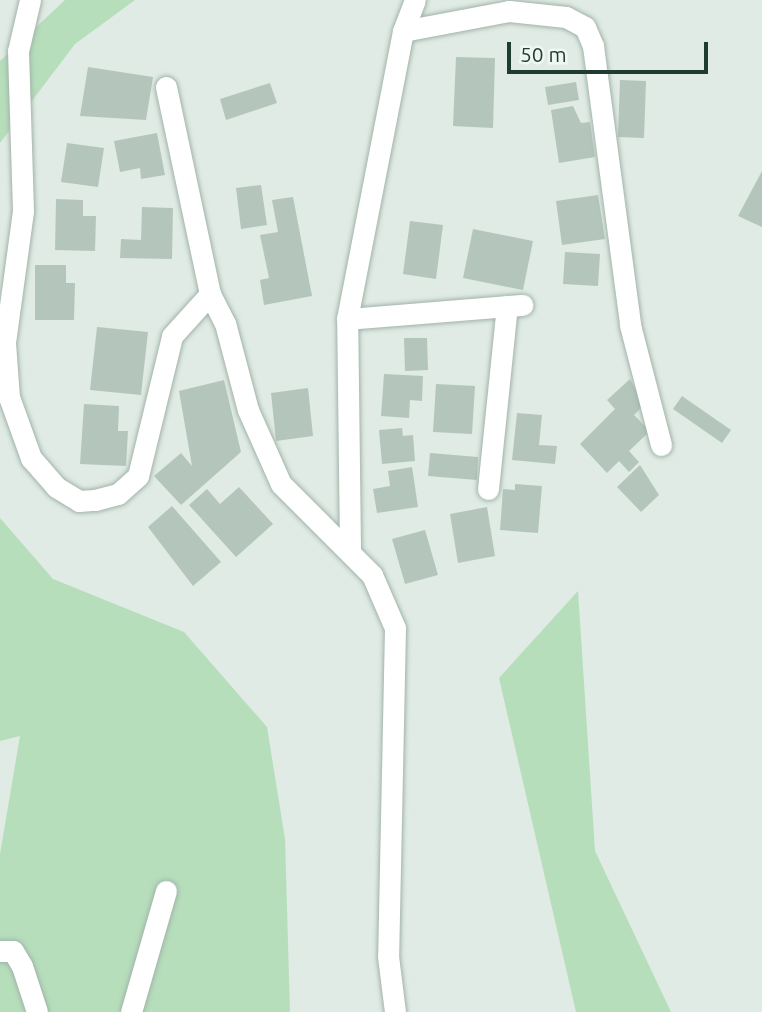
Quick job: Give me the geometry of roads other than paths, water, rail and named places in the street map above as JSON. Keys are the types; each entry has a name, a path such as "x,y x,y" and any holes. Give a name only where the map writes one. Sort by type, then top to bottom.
{"street":[{"path":"30,0 18,51 23,211 5,343 9,397 31,458 56,487 79,501 95,500 118,494 138,476 172,336 211,294"},
{"path":"350,549 347,319 403,31 415,0"},
{"path":"403,31 509,11 566,17 584,27 593,46 630,325 661,445"},
{"path":"166,87 211,294 225,323 247,410 281,484 350,549 372,575 395,628 388,957 394,1012"},
{"path":"347,319 514,306 488,489"},
{"path":"131,1012 166,891"},
{"path":"0,951 13,951 31,983 37,1012"}]}
